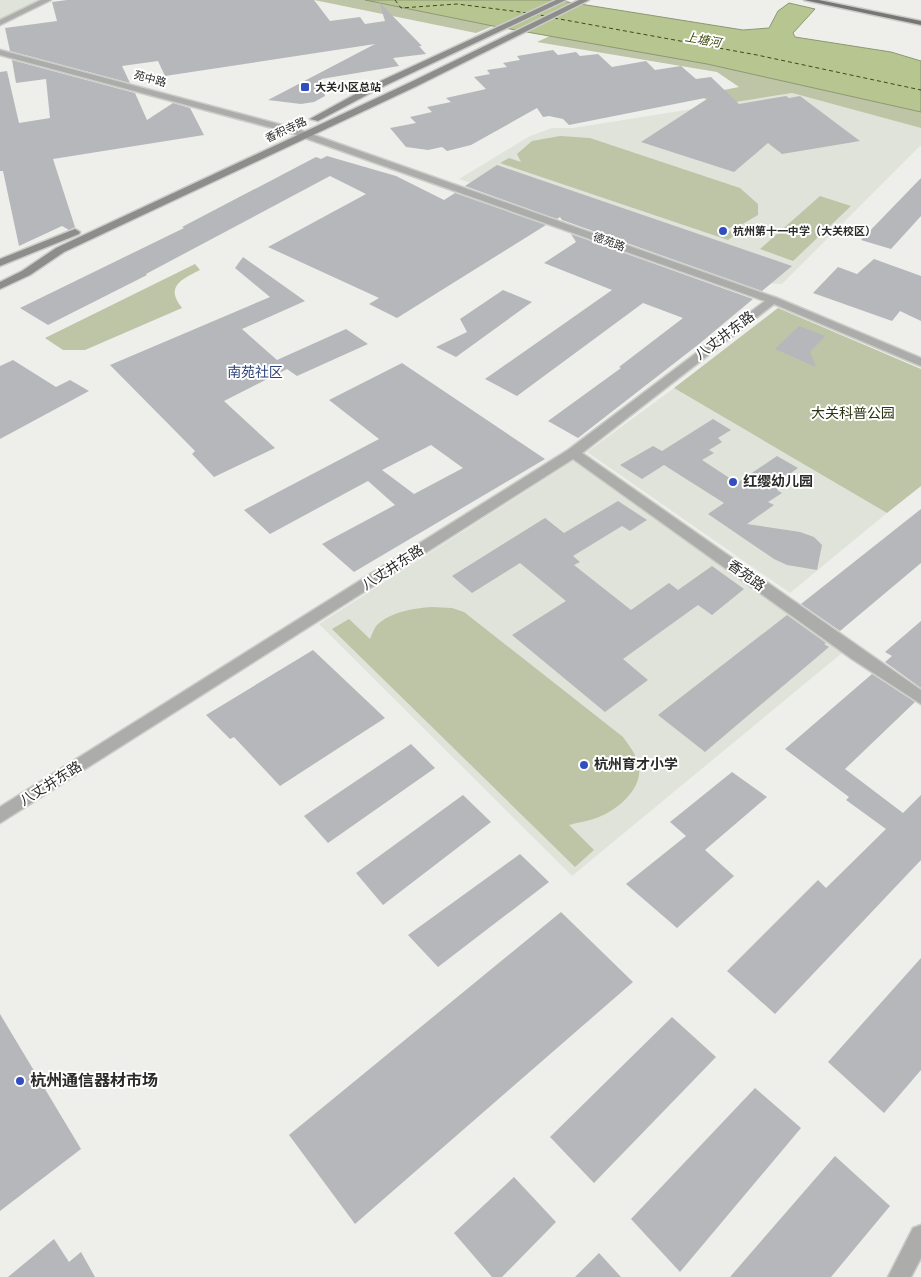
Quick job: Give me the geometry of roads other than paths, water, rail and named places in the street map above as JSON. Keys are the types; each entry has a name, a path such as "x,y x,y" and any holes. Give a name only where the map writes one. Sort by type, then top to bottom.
{"main road":[{"name":"香积寺路","path":"0,286 26,273 59,245 294,130 375,87 562,0"},
{"name":"香积寺路","path":"0,263 27,250 59,245 472,56 585,0"},
{"path":"808,0 921,23"},
{"path":"0,271 59,245"},
{"path":"0,277 59,245"}],"street":[{"path":"0,23 47,0"},
{"name":"苑中路","path":"0,52 294,130"},
{"name":"德苑路","path":"294,130 773,300 921,362"},
{"name":"八丈井东路","path":"0,816 573,453 773,300"},
{"name":"香苑路","path":"573,453 857,655 921,698"},
{"path":"898,1277 921,1236"}],"water":[{"name":"上塘河","path":"365,0 555,0 743,30 769,28 778,11 789,3 815,9 793,33 795,37 891,52 921,61 921,112 707,64 493,26"}],"place":[{"name":"大关小区总站","path":"305,87"},
{"name":"杭州第十一中学（大关校区）","path":"723,231"},
{"name":"红缨幼儿园","path":"733,482"},
{"name":"杭州育才小学","path":"584,765"},
{"name":"杭州通信器材市场","path":"20,1081"}],"district":[{"name":"南苑社区","path":"255,373"}],"park label":[{"name":"大关科普公园","path":"853,414"}]}
